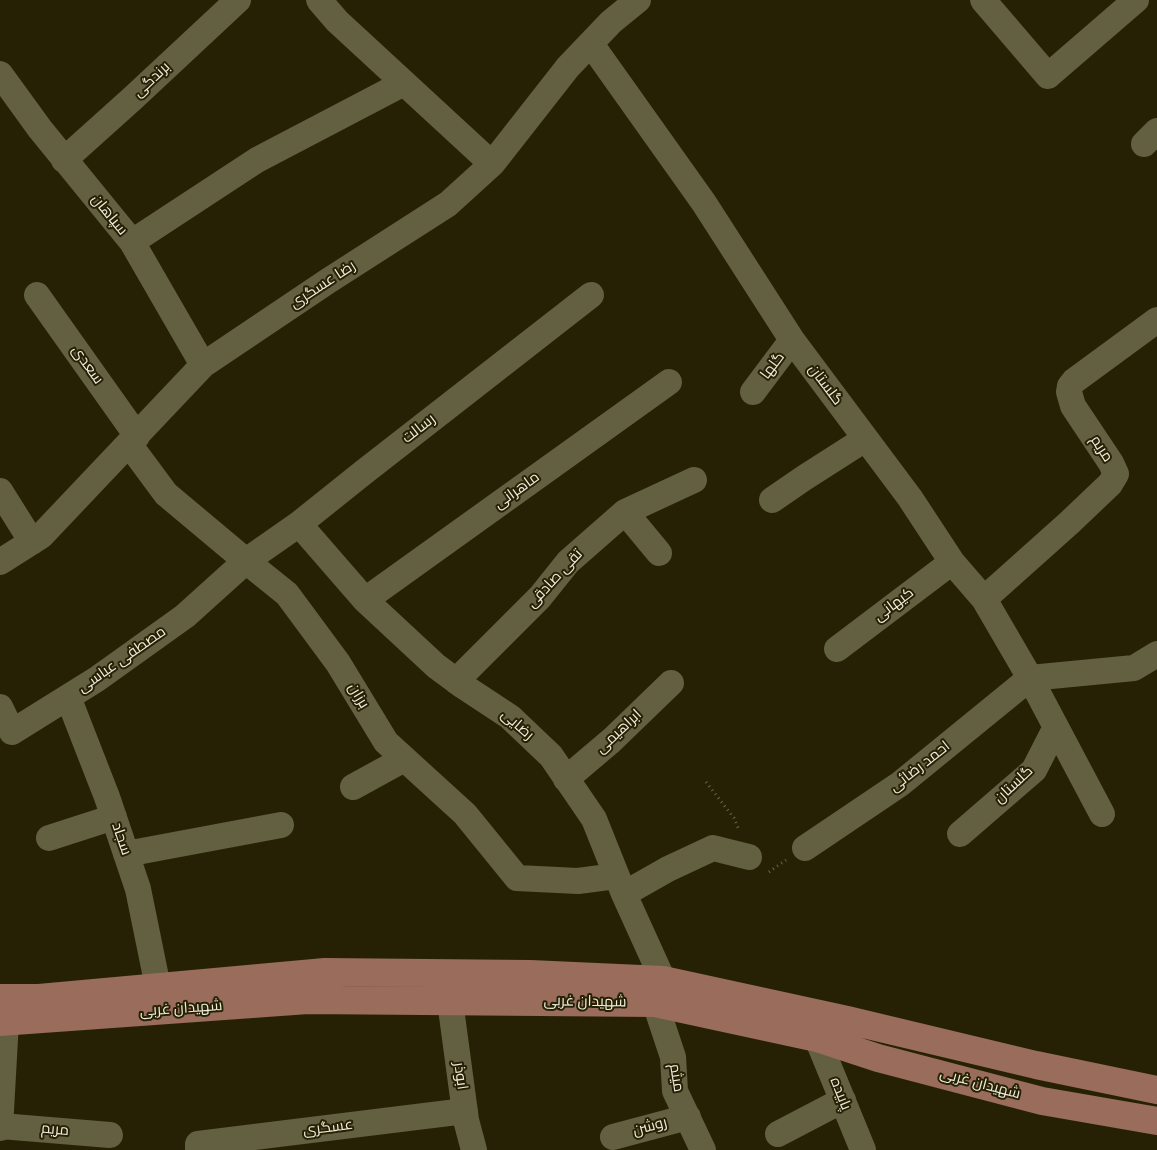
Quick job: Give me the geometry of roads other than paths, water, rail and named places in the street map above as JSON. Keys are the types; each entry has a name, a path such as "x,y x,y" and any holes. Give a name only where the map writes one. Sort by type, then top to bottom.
{"main road":[{"name":"شهیدان غربی","path":"2,1014 38,998 325,972 530,974 846,1020 1036,1065 1157,1090"},
{"name":"شهیدان غربی","path":"2,1014 308,1000 450,1000 659,992 817,1038 878,1058 1042,1100 1157,1121"}],"street":[{"name":"برندگی","path":"64,160 238,0"},
{"path":"319,0 337,22 492,164"},
{"name":"رضا عسگری","path":"0,562 41,536 203,365 328,281 448,204 492,164 568,67 611,22 638,0"},
{"path":"983,0 1048,76 1136,0"},
{"name":"گلستان","path":"591,44 704,203 792,340 910,498 952,562 984,599 1030,678 1102,814"},
{"name":"سپاهان","path":"1,76 64,160 132,242 203,365"},
{"path":"132,242 257,160 404,83"},
{"name":"سعدی","path":"37,295 133,440"},
{"name":"رسالت","path":"246,561 299,524 591,295"},
{"name":"مریم","path":"984,599 1110,484 1116,474 1111,463 1073,406 1069,392 1070,386 1074,381 1157,320"},
{"name":"گلها","path":"754,392 792,340"},
{"name":"ماهرانی","path":"365,600 669,382"},
{"path":"772,500 866,439"},
{"name":"برزان","path":"133,440 166,494 286,594 338,663 386,742 465,814 517,878 620,885"},
{"name":"تقی صادقی","path":"456,681 540,597 568,562 625,512 694,480"},
{"path":"0,491 32,542"},
{"path":"625,512 659,553"},
{"name":"رضایی","path":"299,524 365,600 436,666 510,717 551,756 594,819 659,992"},
{"name":"مصطفی عباسی","path":"0,707 12,732 97,679 185,616 246,561"},
{"name":"کیهانی","path":"837,649 952,562"},
{"path":"1030,678 1134,668 1157,654"},
{"name":"احمد رضائی","path":"805,848 900,784 1030,678"},
{"name":"ابراهیمی","path":"566,779 612,740 671,683"},
{"name":"سجاد","path":"68,696 114,818 138,889 158,987"},
{"name":"گلستان","path":"960,834 1034,770 1056,727"},
{"path":"353,787 404,758"},
{"path":"49,838 114,818"},
{"path":"126,854 281,825"},
{"path":"620,885 668,869 713,848 749,857"},
{"name":"میثم","path":"659,992 673,1057 675,1091 703,1150"},
{"name":"ابوذر","path":"450,1000 466,1120 474,1150"},
{"path":"0,1127 2,1014"},
{"name":"پابیده","path":"817,1038 863,1150"},
{"path":"778,1134 843,1100"},
{"name":"عسگری","path":"198,1150 198,1144 465,1111"},
{"name":"روشن","path":"613,1137 688,1117"},
{"name":"مریم","path":"0,1127 110,1135"}]}
